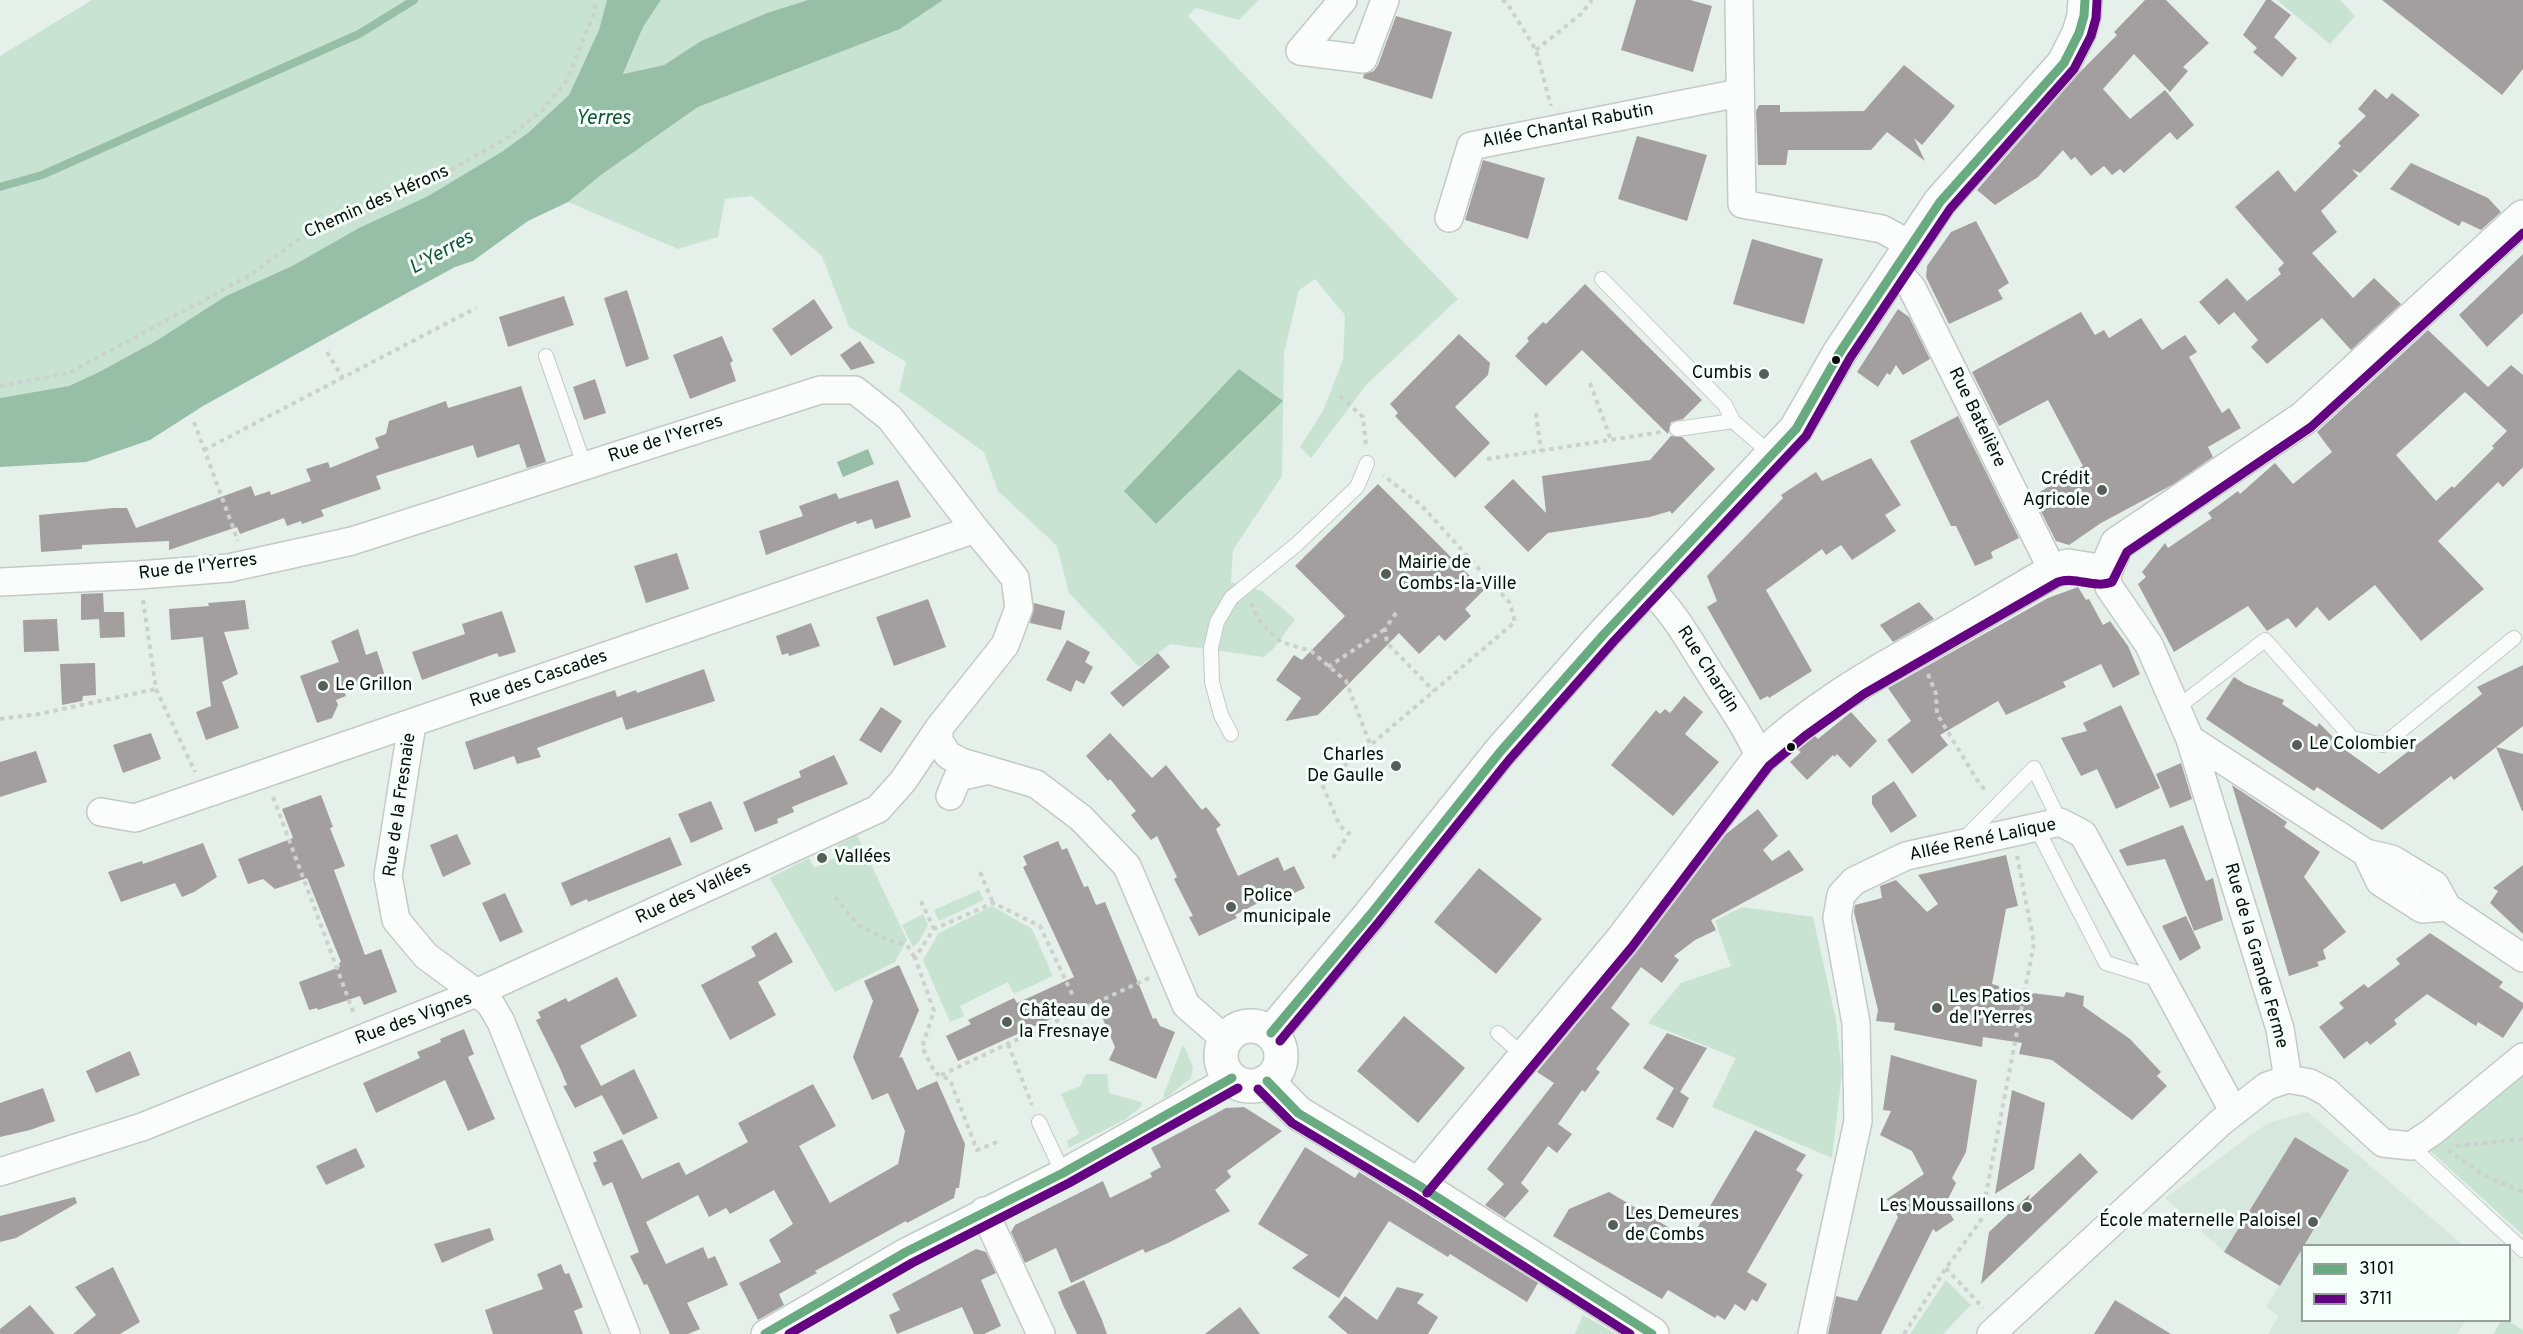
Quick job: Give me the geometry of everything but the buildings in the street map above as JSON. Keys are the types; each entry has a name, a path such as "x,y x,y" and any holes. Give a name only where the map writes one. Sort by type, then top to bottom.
{"main road":[{"path":"1271,1033 1370,915 1500,752 1796,429 1840,352 1940,202 2064,63 2079,33 2084,16 2085,0"},
{"path":"1418,1185 1623,939 1760,758 1785,734 1823,706 2053,571 2068,566 2105,572 2116,544 2304,418 2523,217"},
{"path":"1252,1026 1271,1033 1281,1049 1281,1058 1279,1067 1266,1081 1249,1085 1232,1078 1226,1072 1221,1056 1226,1040 1233,1032 1252,1026"},
{"path":"1266,1081 1298,1113 1418,1185 1652,1334"}],"street":[{"path":"1343,0 1300,51 1363,59 1385,0"},
{"path":"1739,0 1742,204 1882,229 1903,257"},
{"name":"Allée Chantal Rabutin","path":"1449,218 1472,146 1739,93"},
{"name":"Rue Batelière","path":"1903,257 1912,288 2053,571"},
{"name":"Rue de l'Yerres","path":"0,582 139,575 246,564 352,541 820,390 855,390 891,418 1015,578 1019,608 1005,645 939,728 903,781"},
{"name":"Rue des Cascades","path":"101,812 135,818 975,529"},
{"name":"Rue de la Grande Ferme","path":"2105,572 2109,587 2149,645 2190,739 2280,1029 2288,1079"},
{"name":"Rue Chardin","path":"1648,588 1662,600 1684,633 1751,739 1760,758"},
{"name":"Rue de la Fresnaie","path":"412,724 388,876 396,920 426,956 476,993"},
{"path":"939,728 939,741 948,755 961,762 1036,784 1081,818 1127,866 1186,1005 1226,1040"},
{"path":"2190,739 2366,853 2392,859 2435,885 2447,907 2523,958"},
{"path":"950,796 958,777 991,770"},
{"name":"Rue des Vallées","path":"476,993 878,809 903,781"},
{"name":"Allée René Lalique","path":"1812,1334 1858,1121 1856,1023 1837,918 1841,896 1854,881 1906,856 2036,827 2083,834 2234,1112"},
{"name":"Rue des Vignes","path":"0,1172 142,1127 476,993 490,1003 501,1022 626,1334"},
{"path":"1995,1330 2234,1112 2267,1086 2288,1079 2310,1083 2327,1092 2384,1143 2411,1146 2432,1132 2523,1057"},
{"path":"765,1334 906,1252 1063,1173 1232,1078"},
{"path":"984,1211 1041,1334"}],"lane":[{"path":"1602,279 1725,405 1733,421 1772,455"},
{"path":"546,356 585,466"},
{"path":"1677,429 1733,421"},
{"path":"1231,734 1221,715 1212,682 1211,648 1217,622 1231,598 1297,544 1357,487 1367,463"},
{"path":"2178,707 2265,640 2352,738 2383,745 2514,638"},
{"path":"1959,844 2034,768 2036,827 2106,963 2161,980"},
{"path":"1498,1033 1524,1056"},
{"path":"1039,1122 1063,1173"},
{"path":"2411,1146 2523,1250"}],"path":[{"name":"Chemin des Hérons","path":"0,386 69,373 252,274 300,238 439,177 508,137 541,112 567,80 594,13 596,0"},
{"path":"1502,0 1507,3 1536,50 1557,130"},
{"path":"1536,50 1581,14 1592,0"},
{"path":"204,450 476,308"},
{"path":"327,352 343,378"},
{"path":"1590,383 1611,440"},
{"path":"1536,413 1541,451"},
{"path":"194,422 246,564"},
{"path":"1487,459 1677,429"},
{"path":"1333,858 1349,833 1340,826 1321,782 1370,744 1515,622 1510,603 1428,512"},
{"path":"139,575 156,688 206,794"},
{"path":"1244,589 1261,623 1274,636 1281,642 1311,651 1346,681 1370,744"},
{"path":"1328,667 1385,628 1396,613"},
{"path":"1385,628 1387,643 1434,691"},
{"path":"1922,647 1923,663 1936,694 1937,714 1979,783 1998,804"},
{"path":"0,719 39,714 156,688"},
{"path":"275,802 363,1038"},
{"path":"1904,1334 1946,1268 1981,1220 2034,943 2036,827"},
{"path":"980,872 993,903 1040,926 1074,998"},
{"path":"835,897 858,925 888,940 908,945 934,1011 922,1047 935,1073 950,1080 977,1150 996,1142"},
{"path":"921,902 934,929"},
{"path":"915,958 934,929 993,903"},
{"path":"940,1076 1171,968"},
{"path":"1008,1044 1039,1122"},
{"path":"2523,1139 2443,1147 2485,1176 2523,1192"},
{"path":"1946,1268 1995,1330"}],"shaded area":[{"path":"92,0 607,0 599,30 569,95 529,132 503,151 428,196 359,228 292,266 226,296 156,341 99,372 69,386 0,398 0,56"},
{"path":"661,0 808,0 767,13 701,41 664,65 623,74 643,27"},
{"path":"943,0 1259,0 1239,20 1196,8 1188,16 1458,299 1367,384 1311,458 1300,447 1323,411 1343,360 1345,315 1315,279 1299,290 1284,353 1282,476 1233,550 1231,582 1262,591 1295,619 1274,648 1264,657 1170,644 1139,667 1069,593 1057,546 998,491 984,452 899,391 906,362 849,327 822,256 752,196 725,199 718,237 678,249 568,202 601,175 698,107 900,29"},
{"path":"2277,0 2340,0 2355,16 2330,44"},
{"path":"857,835 907,940 895,962 835,992 770,878 809,858 814,868 836,857 832,848"},
{"path":"979,890 984,900 939,921 934,910"},
{"path":"992,906 1032,929 1053,976 1014,994 1008,982 960,1006 964,1016 950,1022 923,960 939,933"},
{"path":"1742,907 1813,917 1836,1020 1842,1073 1832,1158 1712,1107 1736,1058 1648,1023 1681,983 1731,966 1715,921"},
{"path":"923,914 928,925 918,943 913,947 902,925"},
{"path":"1184,1046 1193,1067 1191,1078 1162,1099 1182,1047"},
{"path":"2523,1069 2523,1235 2427,1148"},
{"path":"1086,1074 1107,1074 1109,1093 1141,1102 1142,1106 1124,1120 1069,1148 1067,1141 1079,1134 1061,1094 1080,1086"},
{"name":"École maternelle Paloisel","path":"2308,1112 2462,1244 2301,1244 2301,1322 2464,1322 2457,1334 2268,1334 2279,1316 2266,1307 2279,1286 2224,1252 2165,1198 2268,1123"},
{"path":"1946,1280 1971,1305 1943,1334 1910,1334"},
{"path":"1583,1315 1616,1334 1575,1334"},
{"path":"2500,1322 2510,1322 2523,1330 2523,1334 2493,1334"}],"water":[{"name":"Yerres","path":"607,0 661,0 643,27 623,74 664,65 701,41 767,13 808,0 943,0 900,29 698,107 601,175 568,202 528,221 473,261 455,267 203,406 150,440 86,462 0,467 0,398 69,386 99,372 156,341 226,296 292,266 359,228 428,196 503,151 529,132 569,95 599,30"},
{"path":"1239,369 1283,401 1156,524 1124,491"},
{"path":"868,449 874,464 843,477 837,462"}],"waterway":[{"path":"0,187 42,175 359,34 414,0"}],"transit line":[{"name":"3101","path":"1271,1033 1370,915 1500,752 1605,633 1796,429 1840,352 1940,202 2064,63 2079,33 2084,16 2085,0"},
{"name":"3711","path":"1280,1041 1509,760 1614,641 1806,436 1850,358 1950,209 2074,69 2091,36 2096,18 2097,1"},
{"name":"3711","path":"1427,1193 1632,947 1769,766 1805,736 1864,694 2058,582 2072,580 2099,584 2112,582 2127,552 2311,427 2523,233"},
{"name":"3101","path":"765,1334 906,1252 1063,1173 1232,1078"},
{"name":"3101","path":"1267,1081 1298,1113 1418,1185 1652,1334"},
{"name":"3711","path":"789,1334 912,1263 1069,1183 1238,1088"},
{"name":"3711","path":"1258,1089 1292,1123 1412,1195 1630,1334"}],"place":[{"name":"Cumbis","path":"1764,374"},
{"name":"Crédit Agricole","path":"2102,490"},
{"name":"Mairie de Combs-la-Ville","path":"1386,574"},
{"name":"Le Grillon","path":"323,686"},
{"name":"Le Colombier","path":"2297,745"},
{"name":"Charles De Gaulle","path":"1396,766"},
{"name":"Vallées","path":"822,858"},
{"name":"Police municipale","path":"1231,907"},
{"name":"Les Patios de l'Yerres","path":"1937,1008"},
{"name":"Château de la Fresnaye","path":"1007,1022"},
{"name":"Les Moussaillons","path":"2027,1207"},
{"name":"École maternelle Paloisel","path":"2313,1222"},
{"name":"Les Demeures de Combs","path":"1613,1225"}],"water label":[{"name":"L'Yerres","path":"442,254"}]}
